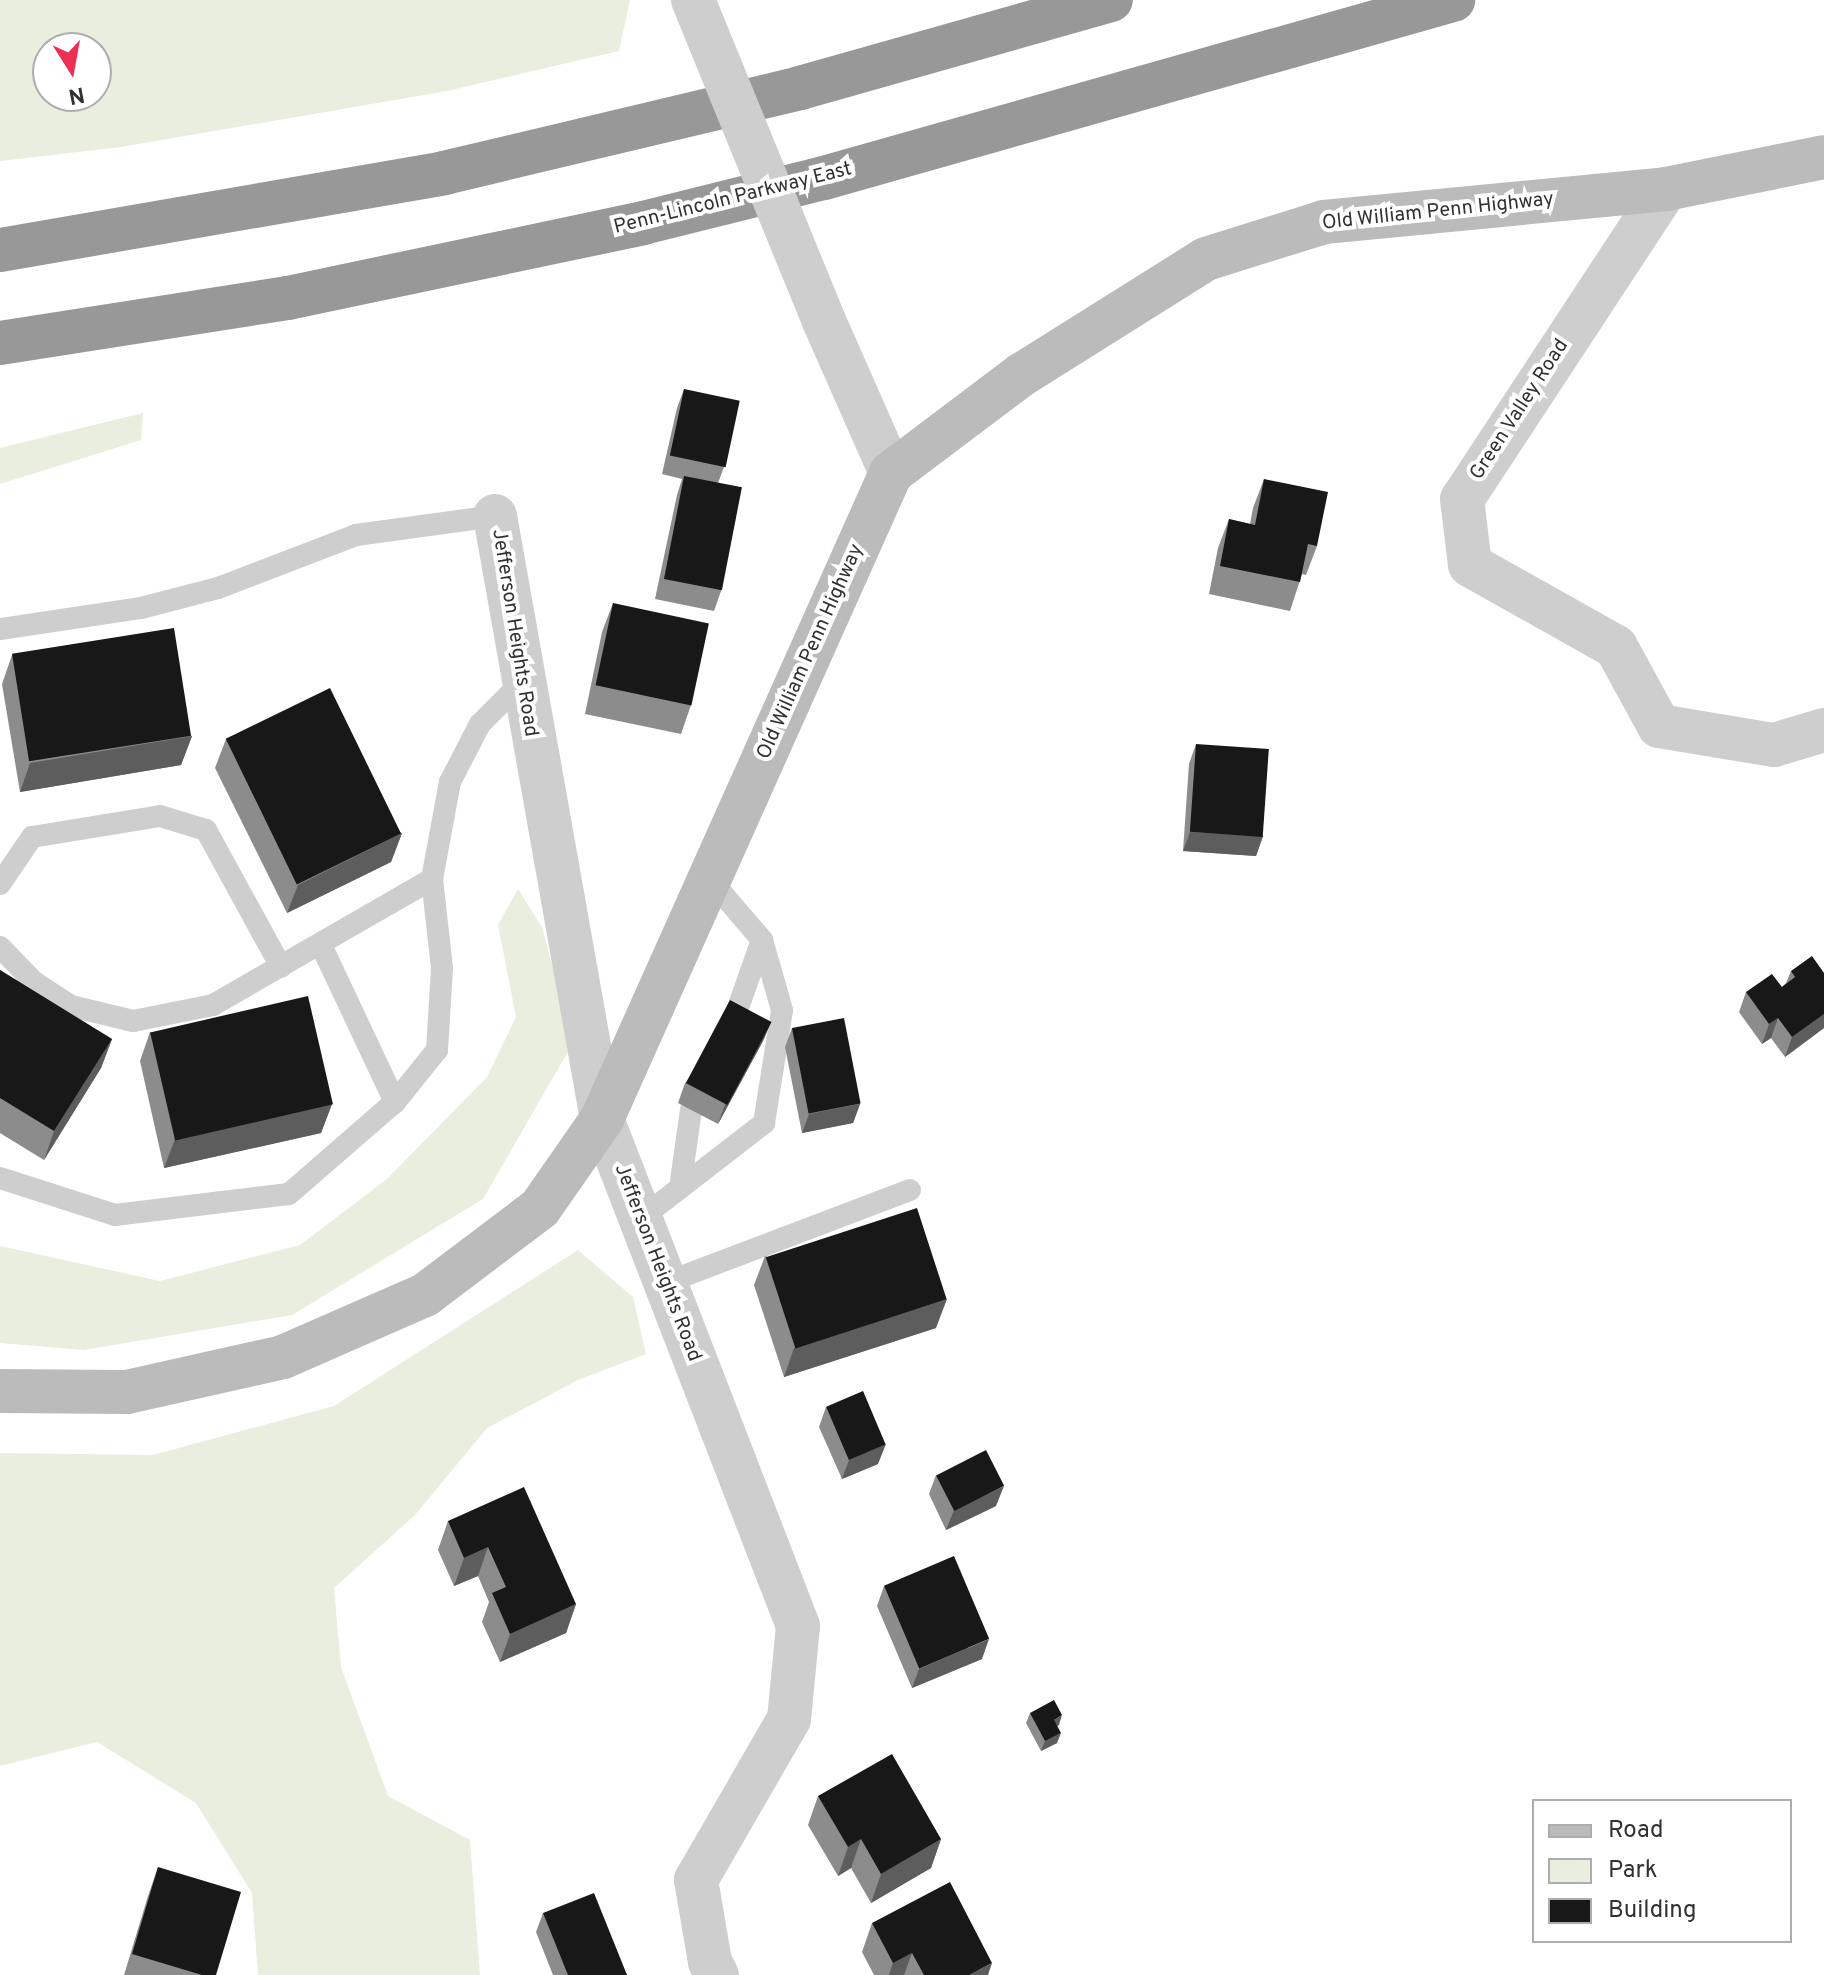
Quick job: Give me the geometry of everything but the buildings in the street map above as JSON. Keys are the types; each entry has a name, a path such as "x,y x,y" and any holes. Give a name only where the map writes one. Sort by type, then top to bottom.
{"highway":[{"path":"0,250 444,173 800,88 1111,0"},
{"name":"Penn-Lincoln Parkway East","path":"0,343 288,298 643,223 824,178 1453,0"}],"main road":[{"name":"Old William Penn Highway","path":"0,1391 127,1392 283,1357 425,1295 540,1208 602,1119 891,473 1021,375 1206,259 1324,222 1666,189 1824,157"}],"street":[{"path":"693,0 824,321 891,473"},
{"name":"Green Valley Road","path":"1666,189 1462,499 1470,565 1616,647 1659,726 1774,745 1824,730"},
{"name":"Jefferson Heights Road","path":"495,516 521,683 602,1119 798,1626 789,1719 696,1880 710,1962 717,1975"}],"lane":[{"path":"0,629 141,608 218,588 356,535 495,516"},
{"path":"0,1178 115,1215 289,1194 395,1102 437,1050 442,968 432,879 450,782 480,724 521,683"},
{"path":"0,884 32,837 160,816 206,830 281,967"},
{"path":"640,1219 764,1123 782,1010 762,940 709,878"},
{"path":"0,947 34,982 71,1006 133,1021 213,1005 432,879"},
{"path":"732,1025 762,940"},
{"path":"321,945 395,1102"},
{"path":"680,1188 691,1110"},
{"path":"665,1283 910,1190"}],"green space":[{"path":"0,0 630,0 619,51 447,91 121,147 0,161"},
{"path":"143,413 141,440 0,484 0,448"},
{"path":"518,889 542,927 573,1043 483,1199 292,1315 84,1350 0,1343 0,1246 160,1281 300,1245 387,1179 487,1077 516,1017 498,925"},
{"path":"578,1250 633,1297 646,1354 578,1380 487,1428 415,1515 334,1588 341,1667 388,1796 470,1840 480,1975 258,1975 252,1893 196,1803 97,1742 0,1766 0,1453 153,1455 334,1406"}]}
